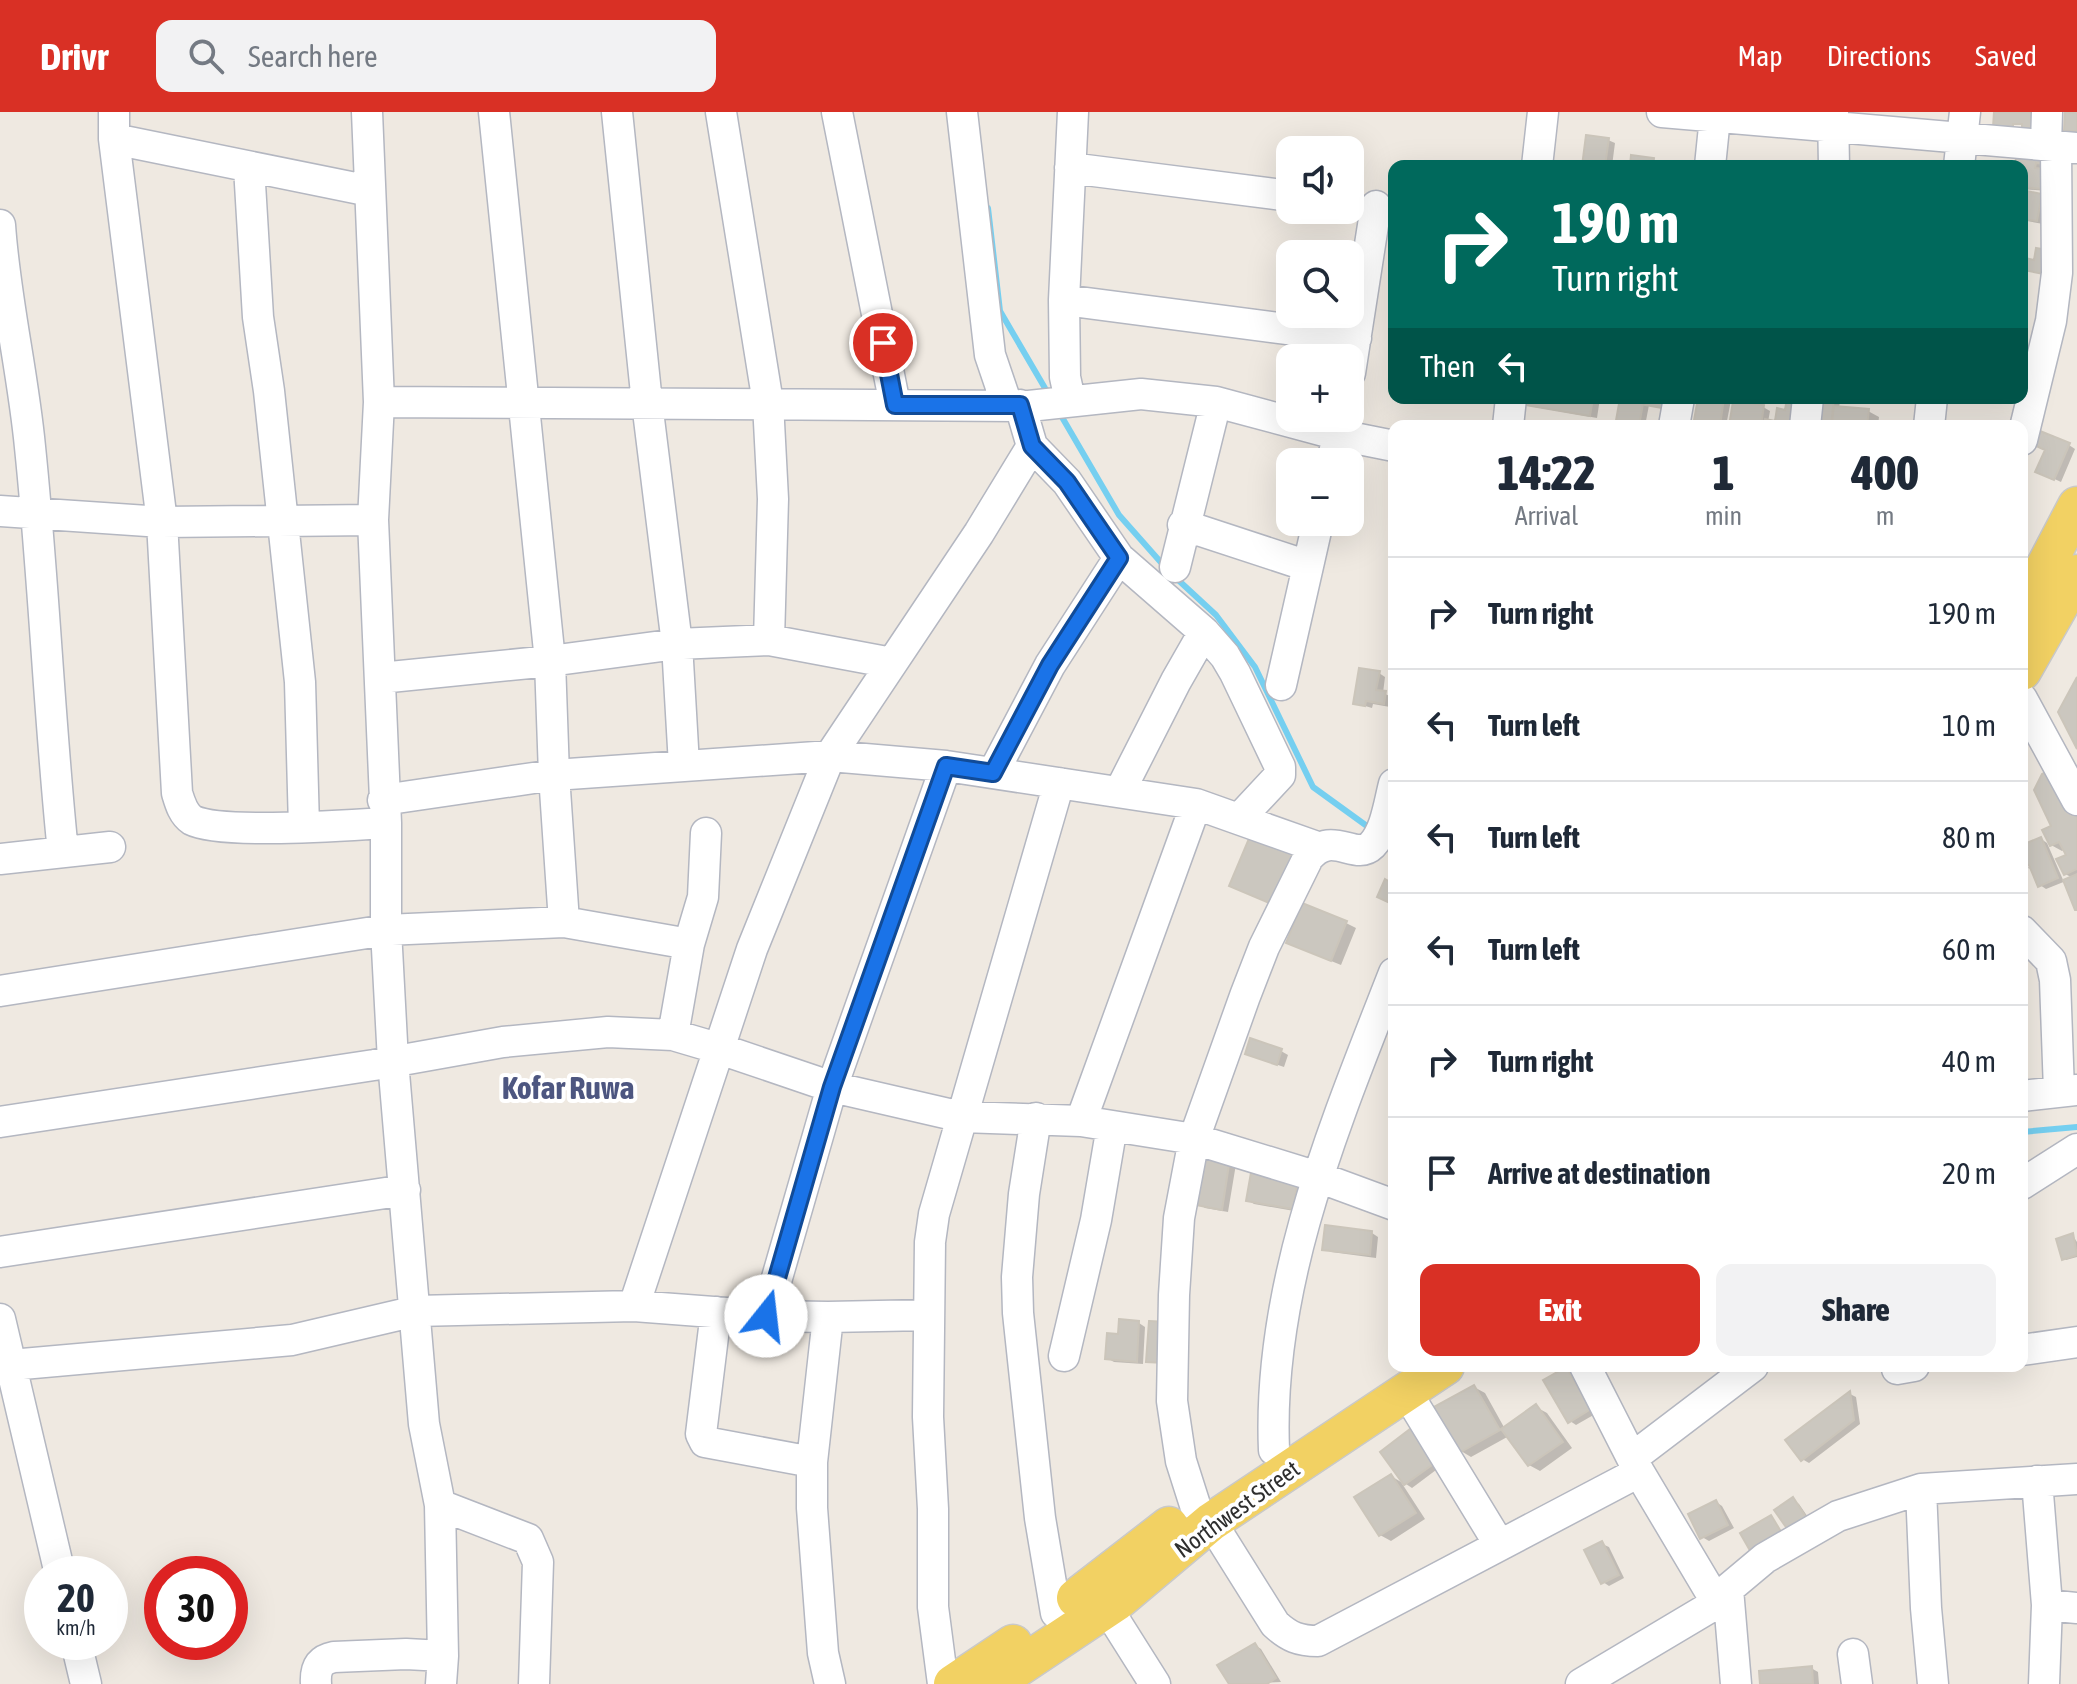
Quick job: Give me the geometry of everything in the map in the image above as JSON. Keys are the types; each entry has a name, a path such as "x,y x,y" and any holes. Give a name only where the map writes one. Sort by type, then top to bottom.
{"main road":[{"path":"2028,655 2058,576 2077,506"},
{"path":"2028,605 2058,576"},
{"name":"Northwest Street","path":"1004,1681 1107,1608 1274,1450 1404,1380 1427,1372"},
{"name":"Northwest Street","path":"953,1684 1101,1580 1404,1380"}],"street":[{"path":"316,1684 318,1666 324,1659 334,1657 406,1654 442,1670 440,1505 424,1424 393,1061 386,930 373,520 379,402 367,112"},
{"path":"494,112 550,661 564,922"},
{"path":"617,112 647,403 677,644 684,765"},
{"path":"721,112 768,403 773,499 769,640"},
{"path":"837,112 895,405"},
{"path":"962,112 990,355 1019,406 1032,446 1067,482 1119,558 1204,632 1235,673 1280,767 1280,775 1239,819"},
{"path":"1068,401 1064,300 1073,112"},
{"path":"1538,160 1543,112"},
{"path":"1662,112 1715,117 1832,119 1962,139 2060,146"},
{"path":"2027,420 2051,321 2057,273 2060,146 2047,112"},
{"path":"1711,160 1715,117"},
{"path":"1832,119 1834,160"},
{"path":"370,191 249,167 114,126 162,522 177,793 182,809 191,819 215,826 304,827 554,775 830,756 946,766 1196,804 1317,847"},
{"path":"249,167 258,317 300,682 304,827"},
{"path":"1070,168 1276,194"},
{"path":"1355,344 1373,206"},
{"path":"0,225 25,389 63,852"},
{"path":"1064,300 1356,338"},
{"path":"379,402 1019,406 1141,394 1216,402 1338,438 1388,445"},
{"path":"1175,567 1216,402"},
{"path":"634,1306 752,949 830,756 979,533 1032,446"},
{"path":"0,511 162,522 373,520"},
{"path":"1183,525 1308,566"},
{"path":"1281,685 1315,536"},
{"path":"993,773 1050,665 1119,558"},
{"path":"1120,791 1204,632"},
{"path":"380,678 550,661 677,644 769,640 892,663"},
{"path":"2028,710 2077,800"},
{"path":"766,1316 832,1087 946,766"},
{"path":"943,1684 933,1607 933,1509 928,1417 930,1242 934,1214 1059,783"},
{"path":"1388,803 1378,834 1363,850 1327,844 1317,847 1308,858 1264,947 1194,1139 1179,1218 1172,1401 1181,1461 1203,1514 1275,1624 1287,1635 1301,1641 1318,1641 1499,1544 1636,1465 1746,1372"},
{"path":"1081,1121 1196,804"},
{"path":"673,1035 689,944 703,897 706,833"},
{"path":"0,859 110,847"},
{"path":"0,991 386,930 564,922 689,944"},
{"path":"2028,937 2051,961 2068,1091 2028,1095"},
{"path":"1274,1450 1272,1407 1284,1311 1318,1177 1388,989"},
{"path":"0,1122 503,1042 593,1033 673,1035 832,1087 962,1117 1081,1121 1194,1139 1318,1177 1388,1203"},
{"path":"1036,1118 1024,1194 1017,1277 1018,1313 1040,1518 1056,1613"},
{"path":"1064,1356 1096,1220 1112,1126"},
{"path":"2028,1180 2077,1149"},
{"path":"0,1252 405,1190"},
{"path":"11,1365 292,1340 416,1311 634,1306 766,1316 928,1315"},
{"path":"716,1312 701,1434 705,1442 812,1462"},
{"path":"828,1317 812,1462 812,1508 823,1653 830,1684"},
{"path":"0,1319 11,1365 11,1419 54,1556"},
{"path":"2028,1349 2077,1342"},
{"path":"1588,1372 1636,1465 1723,1596 1736,1684"},
{"path":"1404,1380 1499,1544"},
{"path":"1585,1683 1723,1596 1765,1558 1838,1516 1921,1489 2077,1479"},
{"path":"2037,1481 2062,1607 2044,1684"},
{"path":"1921,1489 1933,1684"},
{"path":"440,1505 528,1539 533,1547 538,1562 534,1684"},
{"path":"1107,1608 1155,1684"},
{"path":"1853,1654 1857,1684"},
{"path":"80,1660 86,1684"}],"building":[{"path":"1994,112 2038,112 2037,129 2022,128 2022,124 2013,124 2013,128 1993,127"},
{"path":"2065,112 2077,113 2077,131 2064,131"},
{"path":"1586,135 1609,138 1606,160 1583,160"},
{"path":"2017,150 2045,153 2045,164 2036,163 2035,168 2044,169 2042,189 2028,188 2028,160 2016,160"},
{"path":"1631,155 1654,158 1654,160 1631,160"},
{"path":"2028,191 2042,194 2037,221 2028,220"},
{"path":"2036,248 2049,250 2044,274 2028,271 2028,259 2034,260"},
{"path":"1520,404 1592,404 1590,416"},
{"path":"1619,404 1643,404 1640,420 1616,420"},
{"path":"1645,404 1668,404 1668,409"},
{"path":"1697,404 1723,404 1721,420 1694,420"},
{"path":"1733,404 1764,405 1762,420 1730,420"},
{"path":"1786,404 1801,404 1799,420 1775,420 1777,408 1785,410"},
{"path":"1822,404 1833,404 1832,420 1821,420"},
{"path":"1834,406 1869,409 1868,420 1832,420"},
{"path":"2040,431 2070,443 2054,480 2035,472 2045,450 2034,445"},
{"path":"1359,668 1380,671 1376,690 1386,691 1384,704 1366,701 1365,706 1353,704"},
{"path":"2077,677 2077,749 2058,712"},
{"path":"2054,768 2077,816 2077,869 2064,875 2056,859 2066,855 2059,842 2050,846 2042,830 2051,826 2034,790 2042,774"},
{"path":"1253,829 1298,848 1274,905 1229,886"},
{"path":"2041,837 2058,878 2038,887 2028,865 2028,842"},
{"path":"2077,874 2077,910 2075,910 2063,880"},
{"path":"1385,879 1388,881 1388,902 1377,897"},
{"path":"1302,903 1347,921 1331,961 1286,943"},
{"path":"1250,1038 1282,1049 1277,1065 1245,1054"},
{"path":"1205,1154 1230,1158 1222,1210 1196,1205"},
{"path":"1252,1167 1299,1175 1293,1209 1246,1201"},
{"path":"1325,1225 1372,1231 1370,1255 1322,1250"},
{"path":"2073,1233 2077,1255 2062,1260 2056,1239"},
{"path":"1119,1319 1139,1321 1137,1362 1105,1359 1107,1333 1118,1334"},
{"path":"1149,1321 1167,1322 1165,1363 1146,1362"},
{"path":"1557,1372 1569,1372 1591,1409 1568,1423 1543,1380"},
{"path":"1474,1385 1500,1430 1459,1453 1434,1407"},
{"path":"1850,1391 1854,1420 1801,1461 1785,1440"},
{"path":"1536,1404 1563,1442 1528,1466 1501,1429"},
{"path":"1414,1426 1439,1460 1404,1485 1380,1452"},
{"path":"1391,1474 1416,1513 1379,1536 1354,1497"},
{"path":"1793,1497 1807,1519 1788,1530 1774,1510"},
{"path":"1716,1500 1728,1525 1700,1539 1688,1514"},
{"path":"1771,1515 1783,1535 1752,1554 1740,1533"},
{"path":"1602,1541 1619,1575 1601,1584 1584,1550"},
{"path":"1255,1643 1276,1678 1267,1684 1229,1684 1217,1665"},
{"path":"1812,1666 1813,1684 1760,1684 1759,1671"}],"waterway":[{"path":"988,208 1000,311 1049,395"},
{"path":"1059,412 1119,515 1165,567"},
{"path":"1176,578 1216,615 1255,667 1313,787 1371,829"},
{"path":"2028,1131 2077,1127"}],"district":[{"name":"Kofar Ruwa","path":"568,1087"}],"route":[{"path":"766,1316 832,1087 946,766 993,773 1050,665 1119,558 1067,482 1032,446 1020,405 895,405 883,343"}]}
